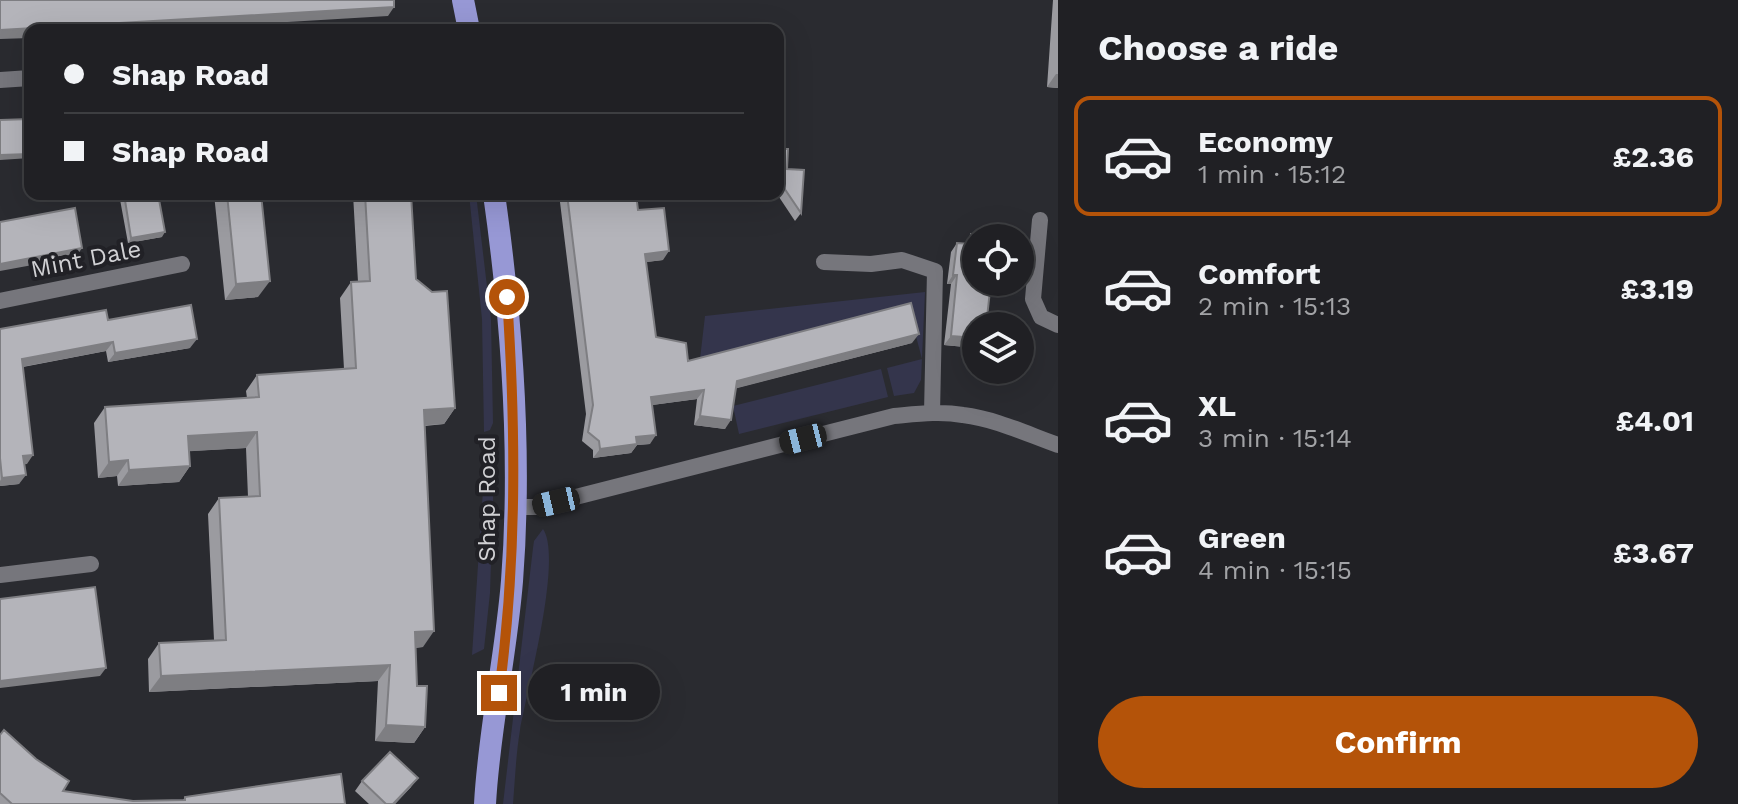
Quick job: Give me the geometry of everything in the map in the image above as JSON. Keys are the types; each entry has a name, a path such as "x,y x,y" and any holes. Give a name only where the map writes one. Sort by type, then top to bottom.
{"highway":[{"path":"463,0 468,24"},
{"name":"Shap Road","path":"485,804 512,581 515,507 510,348 495,200"}],"street":[{"path":"0,80 24,78"},
{"path":"1040,220 1033,299 1041,317 1058,325"},
{"path":"824,262 871,264 902,260 935,271 932,413"},
{"name":"Mint Dale","path":"0,301 182,264"},
{"path":"515,507 535,507 894,416 932,413 963,415 998,423 1058,445"},
{"path":"0,575 91,564"}],"shaded area":[{"path":"470,200 477,200 491,320 493,423 490,430 484,432 482,319"},
{"path":"925,292 922,359 908,306 700,359 705,316"},
{"path":"922,359 921,380 914,393 894,396 887,368"},
{"path":"881,369 888,397 739,434 733,406"},
{"path":"485,460 494,468 490,593 484,649 472,655"},
{"path":"543,529 548,544 546,595 520,730 513,804 503,804 534,541"}],"building":[{"path":"0,0 394,0 394,7 103,24 24,24 24,29 0,30"},
{"path":"24,119 24,154 0,155 0,120"},
{"path":"784,149 788,149 787,169 804,170 801,213 784,188"},
{"path":"125,200 159,200 165,232 131,238"},
{"path":"228,200 262,200 270,281 236,284"},
{"path":"365,200 411,200 416,279 432,292 447,291 455,408 424,410 434,631 415,632 417,686 427,686 425,727 386,725 390,665 161,676 159,643 226,640 219,498 260,496 257,432 188,436 190,466 129,470 128,460 109,462 105,407 259,397 257,375 356,368 351,282 370,281"},
{"path":"568,200 637,200 638,210 664,208 669,251 645,254 656,337 686,343 688,361 911,303 919,334 737,381 731,420 700,416 704,390 651,397 656,435 636,437 637,444 600,449 599,441 588,432 593,405"},
{"path":"75,208 82,248 0,264 0,222"},
{"path":"957,243 962,243 962,296 989,296 988,312 962,312 962,337 951,336"},
{"path":"191,305 197,339 115,353 113,342 22,359 33,455 23,456 26,475 2,478 0,329 106,310 108,320"},
{"path":"95,587 106,668 0,681 0,599"},
{"path":"4,730 36,759 69,781 63,791 133,801 185,800 185,797 341,774 345,804 12,804 0,793 0,735"},
{"path":"390,752 418,778 393,804 386,804 362,781"}],"route":[{"path":"499,693 512,581 515,507 507,297"}]}
